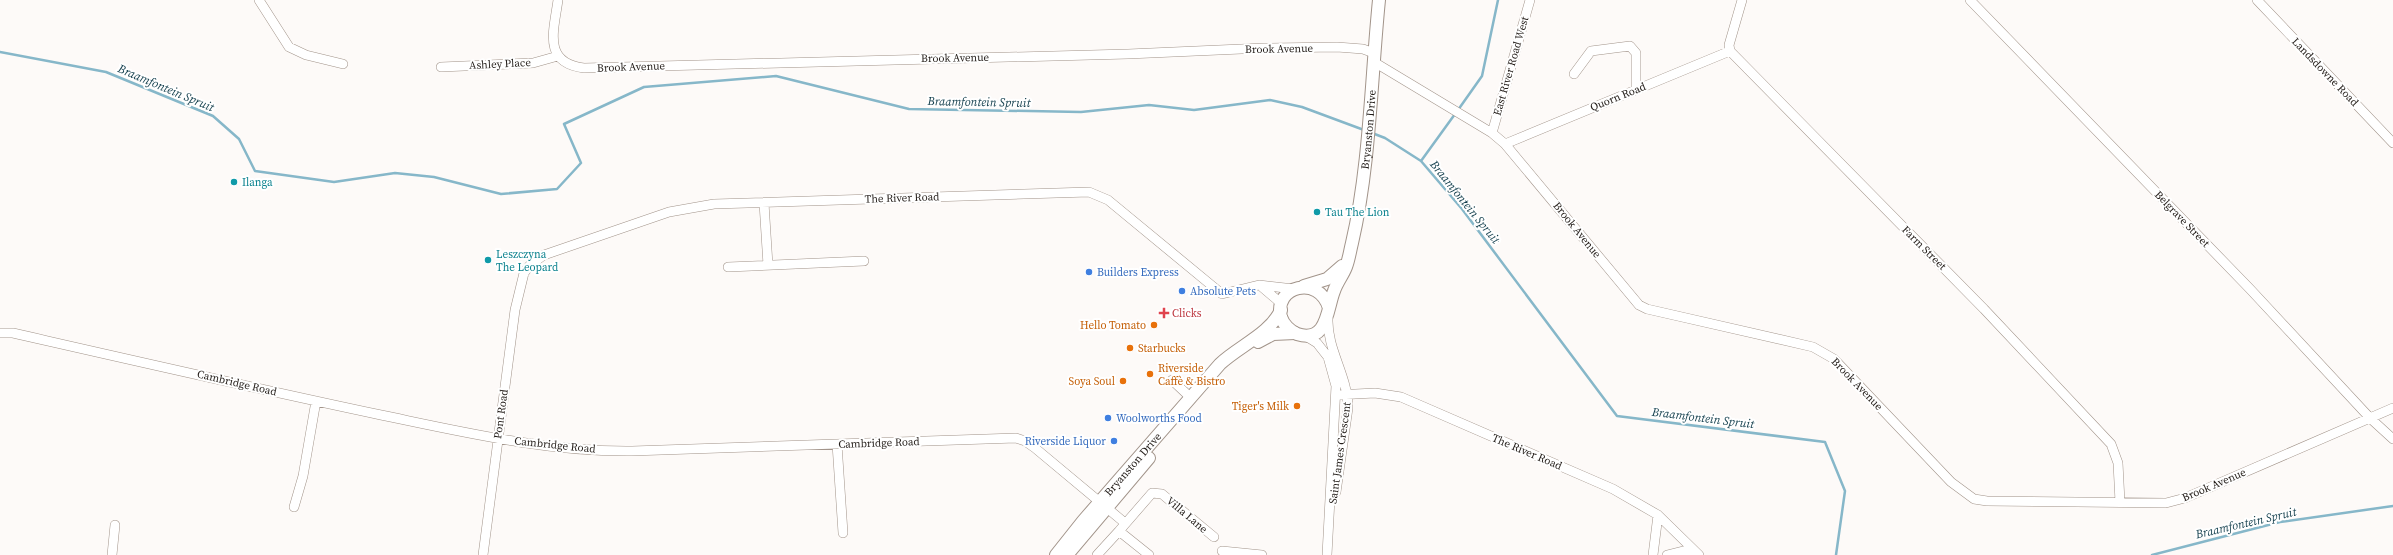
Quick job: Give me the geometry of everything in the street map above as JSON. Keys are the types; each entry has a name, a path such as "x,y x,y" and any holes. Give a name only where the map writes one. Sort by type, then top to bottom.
{"main road":[{"name":"Bryanston Drive","path":"1328,313 1335,286 1346,268 1355,229 1363,168 1379,0"},
{"path":"1298,288 1310,287 1322,294 1328,313 1319,331 1299,334 1284,323 1281,307 1288,293 1298,288 1327,279 1349,257"},
{"name":"Bryanston Drive","path":"1067,555 1103,504 1190,397 1228,356 1270,326 1281,307"},
{"name":"Bryanston Drive","path":"1056,555 1228,365 1268,336 1277,334 1299,334"}],"street":[{"path":"259,0 289,47 306,55 343,64"},
{"path":"558,0 553,39 555,51 558,56"},
{"name":"East River Road West","path":"1492,133 1530,0"},
{"path":"1730,51 1729,45 1742,0"},
{"name":"Belgrave Street","path":"1970,0 2250,289 2370,418 2393,439"},
{"name":"Landsdowne Road","path":"2257,0 2393,143"},
{"path":"1574,74 1591,51 1630,46 1636,53 1636,90"},
{"name":"Brook Avenue","path":"558,56 568,65 584,68 1128,54 1264,48 1337,47 1362,49 1468,120 1492,133 1505,144 1629,295 1643,308 1813,347 1824,351 1847,372 1951,482 1974,499 1986,502 2120,502 2158,504 2185,498 2393,408"},
{"name":"Quorn Road","path":"1505,144 1730,51"},
{"name":"Farm Street","path":"1730,51 1984,309 2111,444 2118,464 2120,502"},
{"name":"Ashley Place","path":"441,67 533,63 558,56"},
{"name":"The River Road","path":"524,273 535,260 555,250 669,212 699,205 1089,192 1108,200 1222,294 1259,285 1298,288"},
{"path":"764,203 768,265"},
{"path":"728,267 864,261"},
{"name":"Pont Road","path":"483,555 515,310 524,273"},
{"path":"1259,285 1269,291 1281,307"},
{"name":"Saint James Crescent","path":"1328,313 1330,344 1348,395 1348,408 1335,499 1330,519"},
{"name":"Cambridge Road","path":"0,333 14,333 316,401 498,439 615,451 1016,438 1025,441 1035,448 1103,504"},
{"name":"Saint James Crescent","path":"1299,334 1317,343 1328,357 1334,376 1336,395 1327,555"},
{"path":"1172,380 1190,397"},
{"name":"The River Road","path":"1336,395 1375,393 1401,397 1613,489 1658,516 1699,555"},
{"path":"294,507 303,476 316,401"},
{"path":"837,444 843,533"},
{"name":"Villa Lane","path":"1097,555 1149,495 1157,492 1214,538"},
{"path":"1103,504 1125,523"},
{"path":"1653,555 1658,516"},
{"path":"112,555 115,525"},
{"path":"1119,531 1149,555"},
{"path":"1222,552 1262,555"},
{"path":"1667,555 1683,552 1695,555"}],"waterway":[{"path":"1458,110 1482,76 1498,0"},
{"name":"Braamfontein Spruit","path":"0,52 106,72 213,116 239,139 255,171 334,182 395,173 434,177 501,194 557,189 581,163 564,124 644,87 776,76 909,109 1081,112 1149,105 1194,110 1270,100 1302,107 1364,130"},
{"path":"1421,161 1455,114"},
{"name":"Braamfontein Spruit","path":"1372,133 1385,138 1421,161 1462,209 1617,416 1825,442 1845,491 1836,555"},
{"name":"Braamfontein Spruit","path":"2152,555 2280,522 2393,506"}],"place":[{"name":"Ilanga","path":"234,182"},
{"name":"Tau The Lion","path":"1317,212"},
{"name":"Leszczyna The Leopard","path":"488,260"},
{"name":"Builders Express","path":"1089,272"},
{"name":"Absolute Pets","path":"1182,291"},
{"name":"Clicks","path":"1164,313"},
{"name":"Hello Tomato","path":"1154,325"},
{"name":"Starbucks","path":"1130,348"},
{"name":"Riverside Caffè & Bistro","path":"1150,374"},
{"name":"Soya Soul","path":"1123,381"},
{"name":"Tiger's Milk","path":"1297,406"},
{"name":"Woolworths Food","path":"1108,418"},
{"name":"Riverside Liquor","path":"1114,441"}]}
